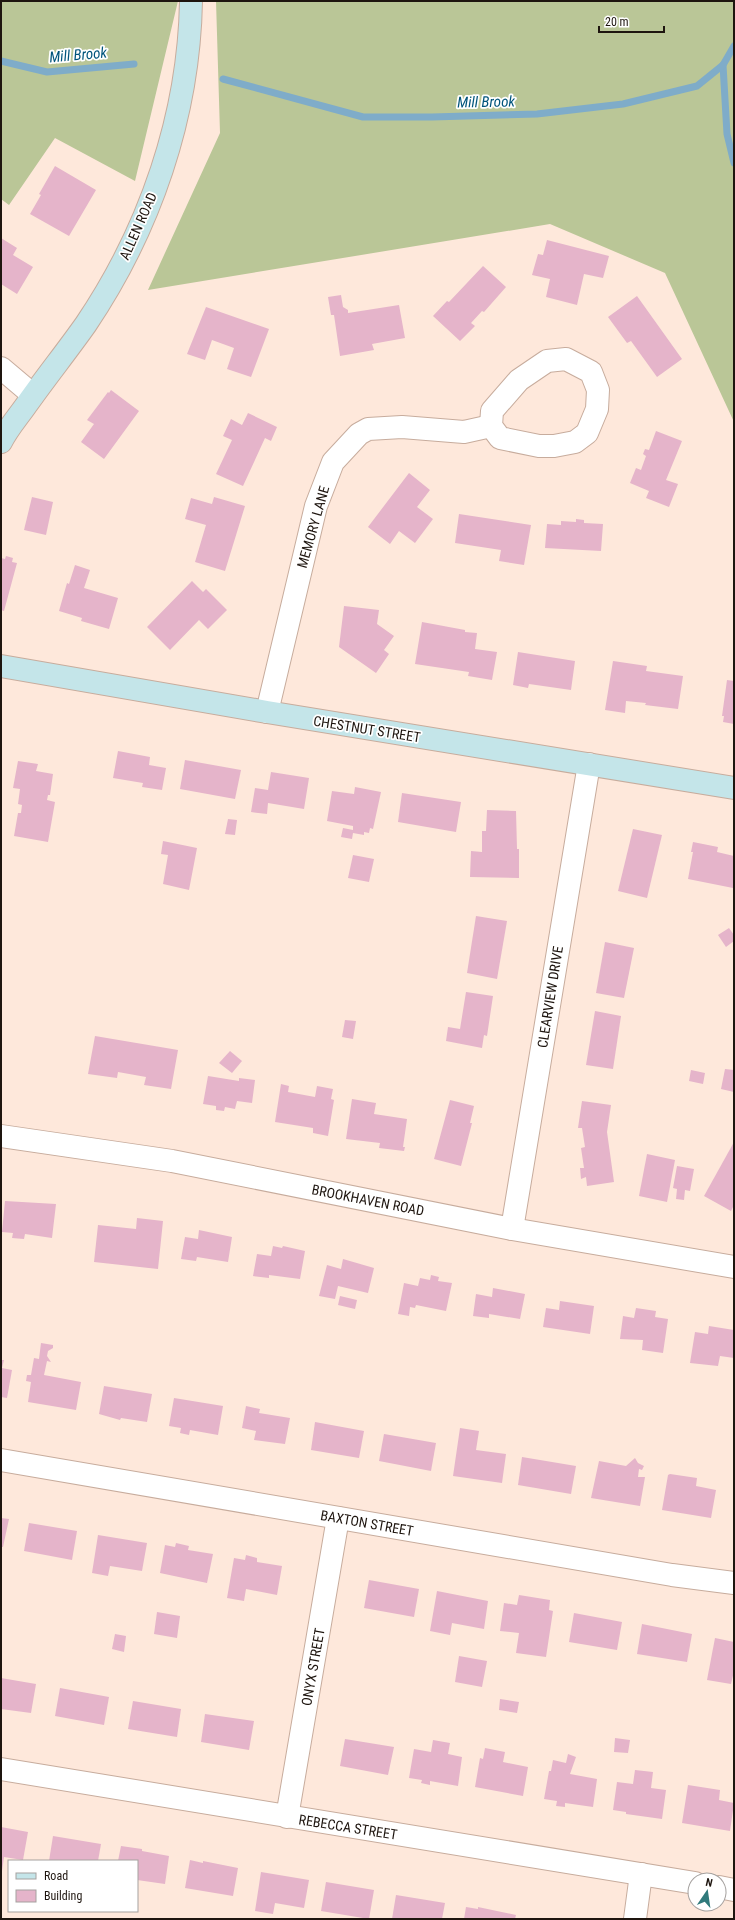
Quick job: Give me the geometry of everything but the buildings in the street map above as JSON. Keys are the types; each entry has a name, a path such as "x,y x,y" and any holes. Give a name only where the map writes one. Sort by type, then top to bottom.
{"street":[{"name":"ALLEN ROAD","path":"1,442 33,395 86,323 133,245 165,163 182,96 190,34 191,1"},
{"path":"566,359 591,372 598,390 597,410 587,433 575,442 554,446 539,446 500,438 491,426 492,411 519,380 547,361 566,359"},
{"path":"1,368 33,395"},
{"name":"MEMORY LANE","path":"267,712 316,506 333,462 359,434 368,429 402,427 464,432 491,426"},
{"name":"CHESTNUT STREET","path":"1,666 267,712 734,788"},
{"name":"CLEARVIEW DRIVE","path":"512,1229 589,764"},
{"name":"BROOKHAVEN ROAD","path":"1,1136 172,1161 512,1229 734,1267"},
{"name":"BAXTON STREET","path":"1,1460 672,1575 734,1583"},
{"name":"ONYX STREET","path":"287,1817 338,1518"},
{"name":"REBECCA STREET","path":"1,1769 687,1882"},
{"path":"636,1919 641,1874"}],"green space":[{"path":"1,1 178,1 135,181 55,138 9,205 1,199"},
{"path":"216,1 734,1 734,422 665,273 550,224 148,290 220,133"}],"waterway":[{"name":"Mill Brook","path":"223,79 363,117 537,114 623,104 697,86 723,65 734,46"},
{"name":"Mill Brook","path":"1,61 47,72 134,64"},
{"path":"723,65 727,134 734,163"}]}
